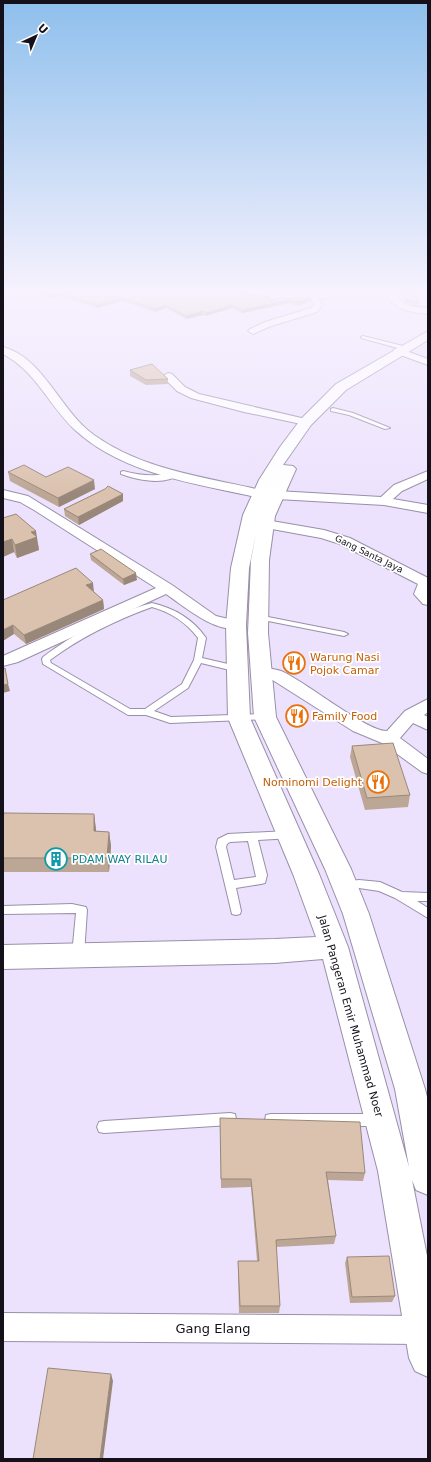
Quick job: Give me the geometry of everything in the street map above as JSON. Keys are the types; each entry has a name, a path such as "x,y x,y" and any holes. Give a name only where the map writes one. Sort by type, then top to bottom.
{"main road":[{"name":"Jalan Pangeran Emir Muhammad Noer","path":"400,357 345,393 306,422 269,494 262,518 240,568 248,612 249,671 239,718 306,874 334,947 394,1171 428,1358"},
{"name":"Jalan Pangeran Emir Muhammad Noer","path":"293,448 345,393"},
{"name":"Jalan Pangeran Emir Muhammad Noer","path":"249,671 264,717 342,877 361,928 410,1089 427,1174"},
{"path":"306,874 342,877"},
{"path":"3,957 276,951 334,947"},
{"path":"394,1171 427,1174"}],"street":[{"path":"17,357 29,368 89,437 106,448 131,460 176,474 269,494 384,500 428,509"},
{"path":"168,376 181,389 195,396 244,409 306,422"},
{"path":"384,500 398,488 428,475"},
{"path":"3,494 24,499 58,513 211,619 248,612"},
{"name":"Gang Santa Jaya","path":"262,518 324,534 352,544 424,581 426,584 421,594 428,601"},
{"path":"3,661 12,659 167,588"},
{"path":"249,671 276,675 359,727 381,737 387,738 428,768"},
{"path":"387,738 397,732 411,715 428,704"},
{"path":"411,715 428,724"},
{"name":"Gang Elang","path":"3,1327 424,1330"}],"lane":[{"path":"345,393 351,414 387,428"},
{"path":"123,473 150,479 169,477 176,474"},
{"path":"147,712 185,686 198,660 202,638 196,628 162,607 152,605 131,611 59,648 46,659 47,664 128,712 147,712 170,720 264,717"},
{"path":"248,612 344,634"},
{"path":"198,660 249,671"},
{"path":"236,912 221,847 222,842 228,838 288,835"},
{"path":"230,885 261,880 262,875 252,837"},
{"path":"342,877 372,884 399,896 428,914"},
{"path":"399,896 428,897"},
{"path":"3,910 72,908 82,910 78,956"},
{"path":"104,1126 243,1119"},
{"path":"259,1119 381,1120"}],"building":[{"path":"152,364 168,379 146,380 130,370"},
{"path":"24,465 46,477 68,467 94,480 58,498 8,472"},
{"path":"108,486 123,494 78,517 64,509 105,489"},
{"path":"16,514 36,531 31,532 37,537 15,545 12,539 3,542 3,518"},
{"path":"101,549 136,573 123,579 90,554"},
{"path":"76,568 93,583 86,585 103,600 24,635 13,625 3,630 3,600"},
{"path":"5,668 8,684 3,685 3,669"},
{"name":"Nominomi Delight","path":"393,743 410,795 367,798 352,746"},
{"name":"PDAM WAY RILAU","path":"4,813 94,814 94,831 109,832 107,858 3,858"},
{"path":"220,1118 360,1122 365,1173 326,1172 336,1236 276,1240 280,1306 240,1306 238,1261 259,1261 251,1179 221,1179"},
{"path":"389,1256 395,1296 352,1297 347,1257"},
{"path":"48,1368 111,1374 100,1459 33,1459"}],"place":[{"name":"Warung Nasi Pojok Camar","path":"294,663"},
{"name":"Family Food","path":"297,716"},
{"name":"Nominomi Delight","path":"378,782"},
{"name":"PDAM WAY RILAU","path":"56,859"}]}
